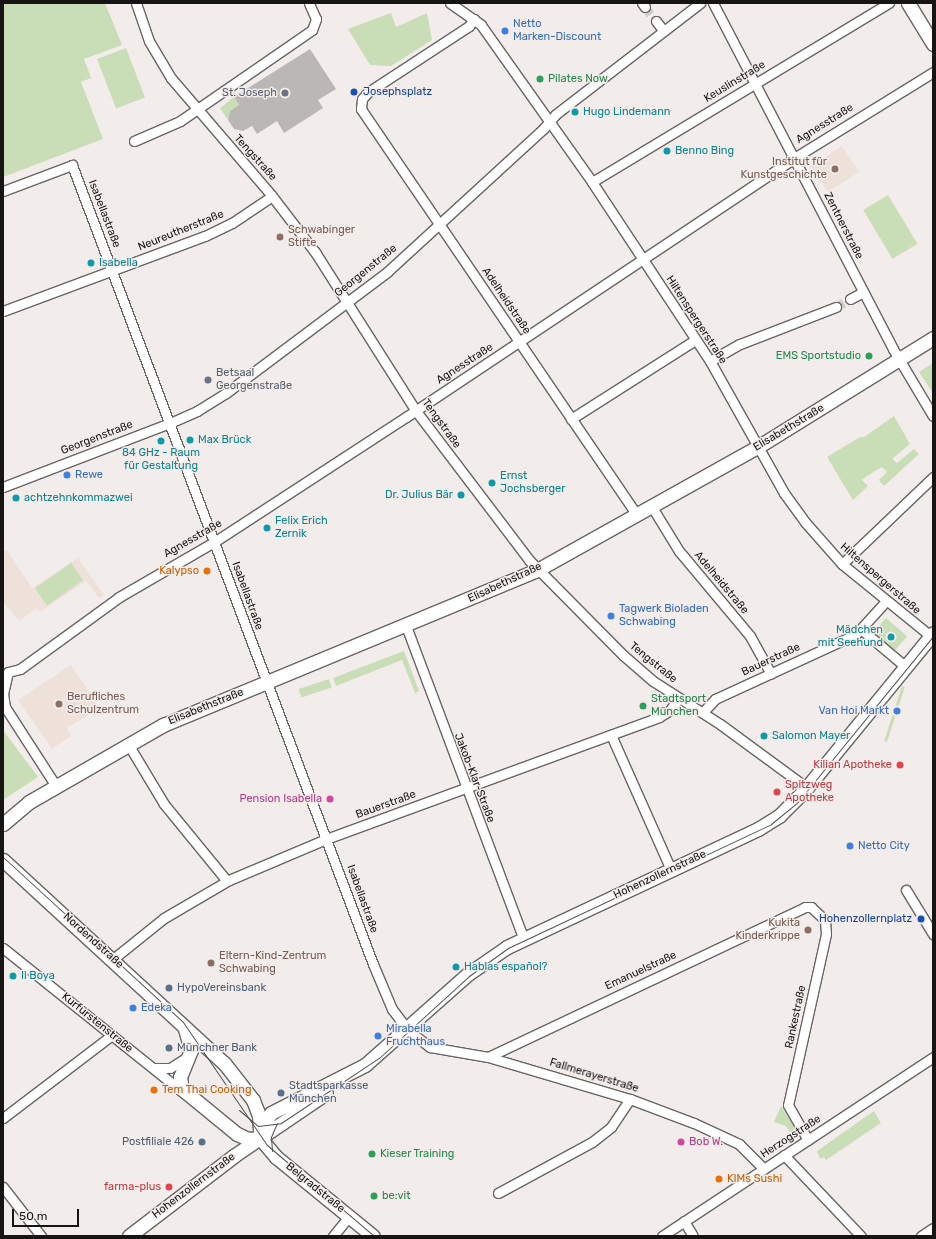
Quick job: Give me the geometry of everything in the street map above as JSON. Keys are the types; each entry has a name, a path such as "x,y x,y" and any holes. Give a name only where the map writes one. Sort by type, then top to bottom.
{"main road":[{"path":"908,3 933,44"},
{"name":"Elisabethstraße","path":"3,824 22,807 163,725 406,626 539,569 759,446 900,361 933,338"},
{"name":"Hohenzollernstraße","path":"129,1236 260,1138 350,1075 408,1030 472,971 524,938 770,823 807,788 932,636"},
{"name":"Nordendstraße","path":"3,860 216,1054 244,1087 258,1110"},
{"path":"182,1024 190,1040 189,1055 180,1079 186,1093 237,1134 248,1138 260,1138"},
{"path":"189,1055 200,1051 216,1054"},
{"name":"Hohenzollernstraße","path":"258,1110 274,1111 350,1075"},
{"path":"258,1110 260,1138"},
{"path":"260,1138 265,1121 274,1111"},
{"name":"Belgradstraße","path":"260,1138 276,1157 373,1236"}],"street":[{"name":"Tengstraße","path":"136,3 155,53 196,110 272,196 348,302 416,411 539,569 623,655 679,698 703,712 807,788"},
{"path":"134,141 173,125 316,27 316,19 309,3"},
{"name":"Hiltenspergerstraße","path":"450,3 474,19 592,182 710,361 784,493 805,522 842,564 886,601 932,636"},
{"name":"Georgenstraße","path":"3,487 170,423 197,411 226,393 387,272 548,122 663,30 700,3"},
{"name":"Zentnerstraße","path":"713,3 863,292 900,361 933,416"},
{"name":"Keuslinstraße","path":"592,182 889,3"},
{"name":"Adelheidstraße","path":"474,19 469,26 362,99 361,109 637,515"},
{"path":"656,21 663,30"},
{"name":"Agnesstraße","path":"6,670 20,669 119,597 214,542 643,261 794,158 933,72"},
{"name":"Isabellastraße","path":"3,191 72,165 266,682 392,1009 408,1030"},
{"name":"Neureutherstraße","path":"3,311 232,223 272,196"},
{"path":"850,299 863,292"},
{"path":"710,361 740,344 836,307"},
{"path":"571,419 695,340"},
{"path":"842,564 933,478"},
{"name":"Adelheidstraße","path":"652,507 679,551 750,636 771,674"},
{"name":"Bauerstraße","path":"703,712 715,699 862,630 886,601"},
{"name":"Jakob-Klar-Straße","path":"406,626 466,789 524,938"},
{"path":"862,630 906,667"},
{"path":"6,670 4,687 5,707 56,786"},
{"name":"Bauerstraße","path":"113,959 164,918 227,881 326,839 466,789 667,713 679,698"},
{"path":"611,734 671,870"},
{"path":"128,744 164,804 227,881"},
{"path":"906,890 933,934"},
{"name":"Emanuelstraße","path":"488,1058 805,907"},
{"name":"Rankestraße","path":"805,907 816,909 826,926 788,1105 808,1140"},
{"name":"Kurfürstenstraße","path":"3,948 186,1093"},
{"name":"Fallmerayerstraße","path":"408,1030 430,1047 488,1058 630,1099 694,1123 739,1144 764,1169"},
{"path":"3,1118 112,1034"},
{"path":"153,1067 170,1068 189,1055"},
{"name":"Herzogstraße","path":"662,1236 933,1057"},
{"path":"498,1193 592,1142 611,1127 630,1099"},
{"path":"784,1155 861,1236"},
{"path":"3,1187 42,1236"},
{"path":"333,1236 349,1216"},
{"path":"684,1221 694,1236"},
{"path":"921,1236 933,1228"}],"shaded area":[{"name":"Institut für Kunstgeschichte","path":"842,146 859,172 828,192 811,166"},
{"path":"7,550 32,588 78,558 104,595 99,598 86,581 40,612 37,608 19,621 3,602 3,552"},
{"name":"Berufliches Schulzentrum","path":"71,665 100,708 67,728 71,736 52,749 18,700"}],"green space":[{"path":"3,3 105,3 122,45 84,59 91,78 81,82 103,139 3,177"},
{"path":"391,13 396,27 427,13 432,40 391,66 370,65 348,29"},
{"path":"126,48 145,97 116,109 97,59"},
{"path":"234,97 239,105 230,111 228,120 220,108"},
{"path":"888,195 917,244 892,259 863,210"},
{"path":"933,363 933,393 919,372"},
{"path":"894,416 910,444 892,459 897,463 914,449 919,454 884,486 879,480 887,472 882,467 867,476 862,480 868,486 853,500 827,457 860,437 864,437"},
{"path":"71,563 83,580 47,605 35,588"},
{"path":"886,618 907,636 893,652 872,634"},
{"path":"404,651 419,691 415,693 402,660 336,686 333,678"},
{"path":"329,679 332,688 301,697 299,689"},
{"path":"902,686 905,687 887,742 884,741"},
{"path":"3,730 38,777 3,800"},
{"path":"781,1106 797,1132 792,1136 786,1126 774,1122"},
{"path":"874,1111 881,1123 826,1160 824,1157 820,1159 817,1151"}],"building":[{"name":"St. Joseph","path":"310,49 336,89 318,100 323,108 284,133 277,121 257,134 252,126 243,131 234,129 228,120 230,111 239,105 234,97"}],"tunnel":[{"path":"645,7 656,21"},
{"path":"836,307 850,299"}],"tram line":[{"path":"239,1110 258,1126 281,1123 379,1058 469,976 508,948 771,824 797,803 933,636"},
{"path":"3,857 183,1022 267,1145 374,1236"},
{"path":"272,1151 271,1137 277,1123"}],"place":[{"name":"Netto Marken-Discount","path":"505,31"},
{"name":"Pilates Now","path":"540,79"},
{"name":"Josephsplatz","path":"354,92"},
{"name":"St. Joseph","path":"285,93"},
{"name":"Hugo Lindemann","path":"575,112"},
{"name":"Benno Bing","path":"667,151"},
{"name":"Institut für Kunstgeschichte","path":"835,169"},
{"name":"Schwabinger Stifte","path":"280,237"},
{"name":"Isabella","path":"91,263"},
{"name":"EMS Sportstudio","path":"869,356"},
{"name":"Betsaal Georgenstraße","path":"208,380"},
{"name":"Max Brück","path":"190,440"},
{"name":"84 GHz - Raum für Gestaltung","path":"161,441"},
{"name":"Rewe","path":"67,475"},
{"name":"Ernst Jochsberger","path":"492,483"},
{"name":"Dr. Julius Bär","path":"461,495"},
{"name":"achtzehnkommazwei","path":"16,498"},
{"name":"Felix Erich Zernik","path":"267,528"},
{"name":"Kalypso","path":"207,571"},
{"name":"Tagwerk Bioladen Schwabing","path":"611,616"},
{"name":"Mädchen mit Seehund","path":"891,637"},
{"name":"Berufliches Schulzentrum","path":"59,704"},
{"name":"Stadtsport München","path":"643,706"},
{"name":"Van Hoi Markt","path":"897,711"},
{"name":"Salomon Mayer","path":"764,736"},
{"name":"Kilian Apotheke","path":"900,765"},
{"name":"Spitzweg Apotheke","path":"777,792"},
{"name":"Pension Isabella","path":"330,799"},
{"name":"Netto City","path":"850,846"},
{"name":"Hohenzollernplatz","path":"921,919"},
{"name":"Kukita Kinderkrippe","path":"808,930"},
{"name":"Eltern-Kind-Zentrum Schwabing","path":"211,963"},
{"name":"Hablas español?","path":"456,967"},
{"name":"Il Boya","path":"13,976"},
{"name":"HypoVereinsbank","path":"169,988"},
{"name":"Edeka","path":"133,1008"},
{"name":"Mirabella Fruchthaus","path":"378,1036"},
{"name":"Münchner Bank","path":"169,1048"},
{"name":"Tem Thai Cooking","path":"154,1090"},
{"name":"Stadtsparkasse München","path":"281,1093"},
{"name":"Postfiliale 426","path":"202,1142"},
{"name":"Bob W.","path":"681,1142"},
{"name":"Kieser Training","path":"372,1154"},
{"name":"KIMs Sushi","path":"719,1179"},
{"name":"farma-plus","path":"169,1187"},
{"name":"be:vit","path":"374,1196"}]}
